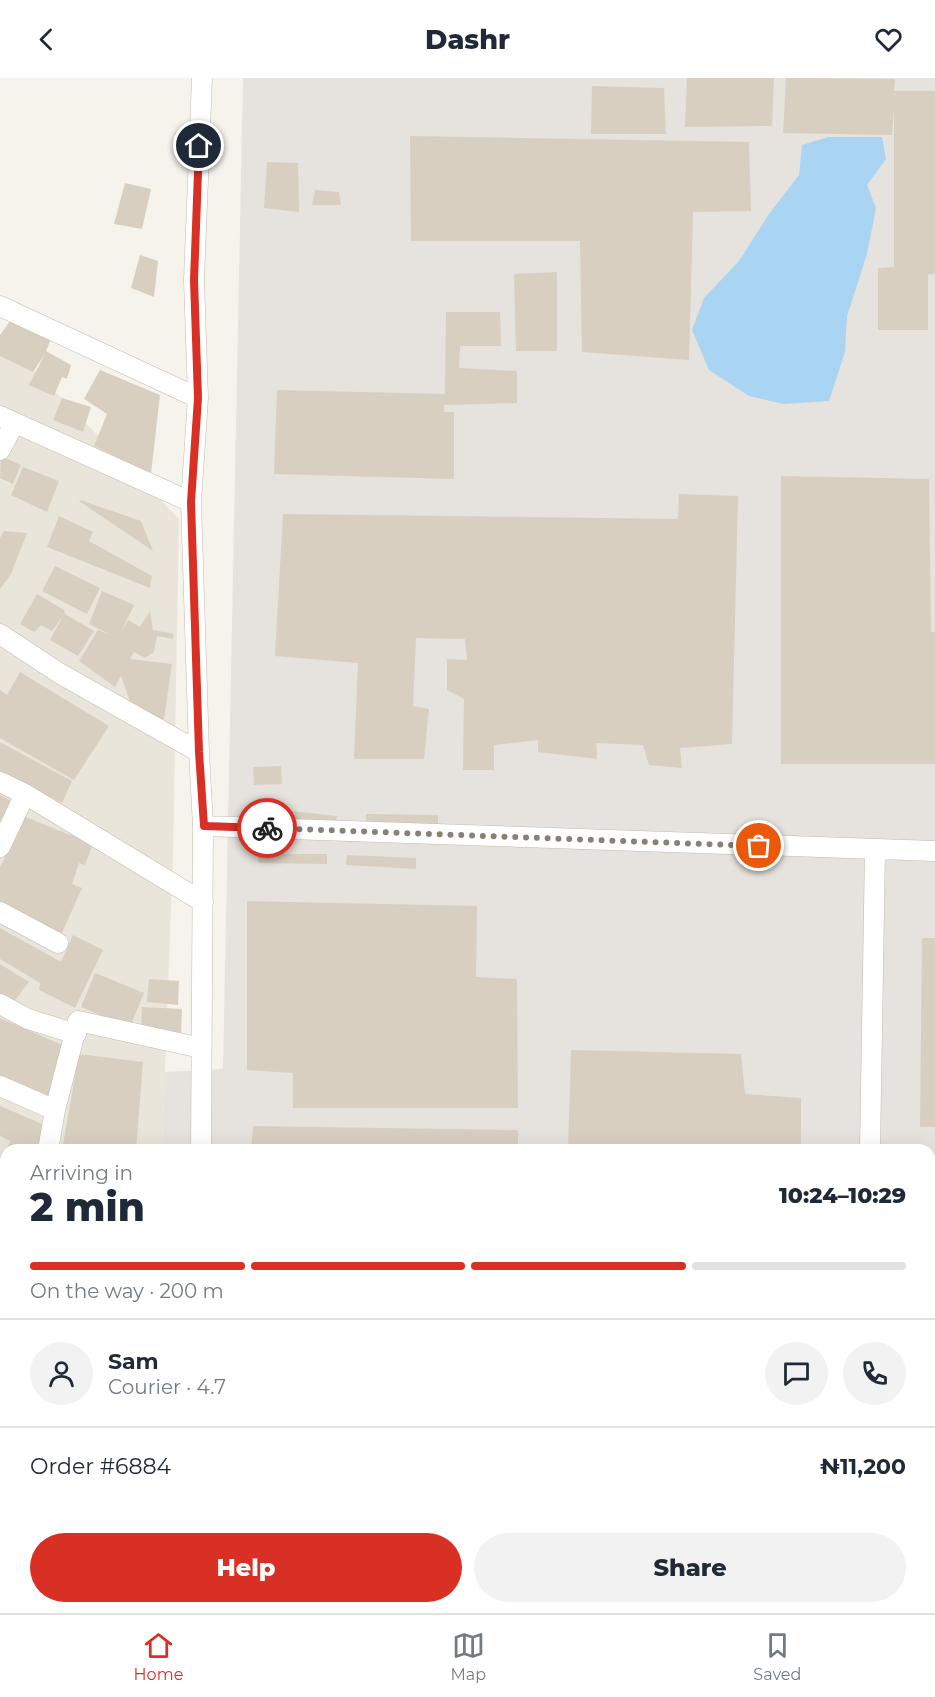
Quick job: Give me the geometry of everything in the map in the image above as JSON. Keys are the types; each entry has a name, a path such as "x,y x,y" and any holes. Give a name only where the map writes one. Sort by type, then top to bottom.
{"street":[{"path":"201,1144 204,826 199,752 191,502 198,398 194,280 202,78"},
{"path":"0,306 198,398"},
{"path":"0,450 7,420 191,502"},
{"path":"0,634 59,673 199,752"},
{"path":"0,782 25,794 203,902"},
{"path":"0,847 25,794"},
{"path":"204,826 935,851"},
{"path":"870,1144 875,850"},
{"path":"0,912 58,943"},
{"path":"0,1004 28,1019 76,1034"},
{"path":"49,1144 55,1110 78,1021 201,1048"},
{"path":"0,1086 55,1110"}],"shaded area":[{"path":"243,78 935,78 935,1144 162,1144 165,1072 223,1069"},
{"path":"0,335 179,519 173,854 162,1144 0,1144"}],"water":[{"path":"829,137 882,137 886,159 867,185 876,208 867,254 847,316 845,352 829,401 784,404 749,396 709,370 692,330 704,298 739,261 769,214 799,175 802,145"}],"building":[{"path":"687,78 774,78 772,126 685,127"},
{"path":"786,78 895,79 894,91 935,91 935,273 928,275 928,330 878,330 878,268 894,267 894,107 892,135 783,133"},
{"path":"592,86 664,88 666,134 591,134"},
{"path":"410,136 749,142 751,211 693,212 689,360 582,352 580,241 411,241"},
{"path":"267,162 298,163 299,212 264,208"},
{"path":"125,183 151,189 142,229 114,224"},
{"path":"315,190 339,192 341,205 312,205"},
{"path":"140,255 158,261 154,297 131,288"},
{"path":"557,272 557,351 516,351 514,274"},
{"path":"446,312 500,312 501,346 460,346 459,368 517,371 517,403 444,405 444,412 454,412 454,479 274,474 277,390 445,394"},
{"path":"13,317 51,339 46,351 71,365 67,379 62,377 54,396 29,385 45,354 33,372 0,356 0,335"},
{"path":"100,370 160,395 151,474 94,446 107,414 84,399"},
{"path":"62,398 91,407 83,432 53,420"},
{"path":"1,456 21,465 13,484 0,478"},
{"path":"23,467 59,481 47,512 11,495"},
{"path":"781,476 929,479 931,632 935,632 935,764 781,764"},
{"path":"679,494 738,496 732,744 680,748 682,768 649,765 643,745 596,743 597,759 538,752 538,740 494,745 494,770 463,770 464,699 447,690 447,659 467,660 465,639 416,638 413,706 429,709 424,759 354,759 358,663 275,656 283,514 678,519"},
{"path":"79,501 141,521 153,551"},
{"path":"59,516 93,532 89,541 152,576 150,588 47,547"},
{"path":"4,531 27,533 11,574 0,589 0,538"},
{"path":"55,566 100,588 87,614 42,591"},
{"path":"102,591 134,605 121,632 128,620 140,627 150,611 153,630 174,634 173,639 157,636 154,652 145,658 134,652 130,659 172,664 164,719 147,717 132,707 121,676 115,687 79,661 98,630 111,635 89,624"},
{"path":"37,594 94,631 78,656 50,640 63,616 52,631 41,625 34,632 20,624"},
{"path":"20,672 109,726 74,780 0,738 0,690 7,695"},
{"path":"0,742 72,781 62,803 0,772"},
{"path":"281,766 282,784 254,785 253,767"},
{"path":"0,795 11,801 0,823"},
{"path":"273,809 337,816 335,827 272,820"},
{"path":"366,814 438,815 438,827 366,826"},
{"path":"23,816 93,844 85,865 79,863 72,884 82,888 61,935 0,909 0,868"},
{"path":"258,854 327,854 327,864 258,863"},
{"path":"347,855 416,858 416,869 346,865"},
{"path":"247,901 477,906 476,977 517,979 518,1108 293,1108 293,1073 247,1070"},
{"path":"0,928 61,962 73,935 103,950 75,1008 39,990 40,983 0,959"},
{"path":"922,938 935,938 935,1127 920,1127"},
{"path":"0,964 29,982 12,1004 0,997"},
{"path":"95,973 144,993 130,1027 81,1007"},
{"path":"149,979 179,981 178,1005 147,1002"},
{"path":"142,1007 182,1009 181,1036 141,1033"},
{"path":"0,1018 67,1047 48,1096 15,1082 0,1082"},
{"path":"571,1050 741,1054 745,1094 801,1098 801,1144 568,1144"},
{"path":"79,1054 143,1062 136,1144 63,1144"},
{"path":"0,1106 47,1126 43,1144 9,1144 10,1141 0,1136"},
{"path":"253,1126 518,1130 518,1144 252,1144"}],"way so far":[{"path":"267,828 759,846"}],"route":[{"path":"199,146 194,280 198,398 191,502 199,752 204,826 267,828"}]}
